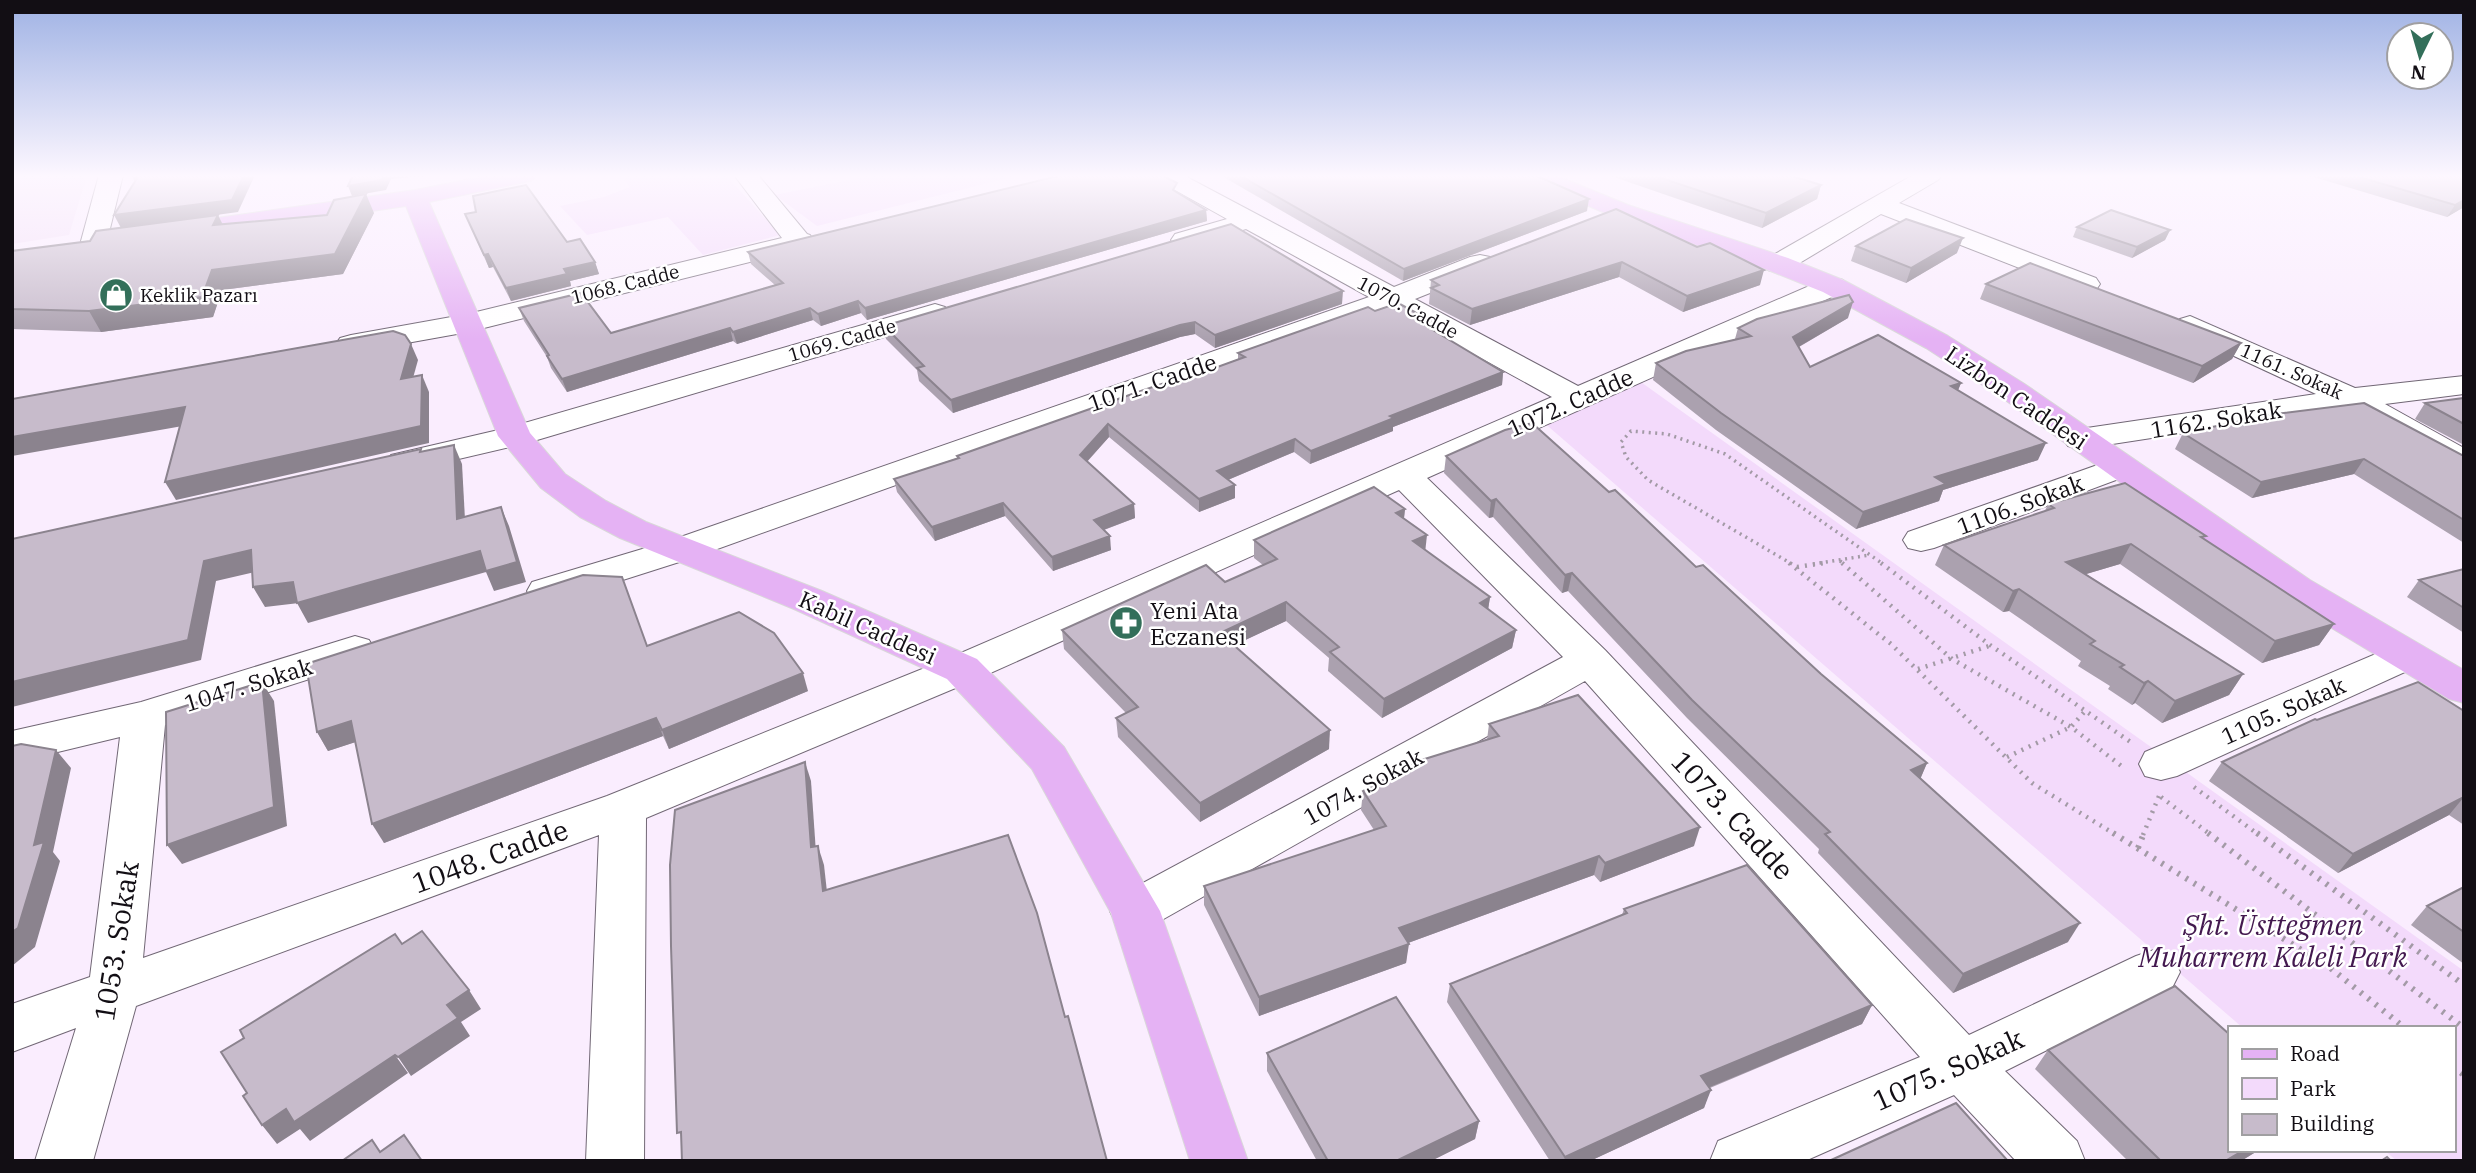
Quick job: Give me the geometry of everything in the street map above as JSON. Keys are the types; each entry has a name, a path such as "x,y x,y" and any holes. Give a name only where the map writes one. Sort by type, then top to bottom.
{"main road":[{"path":"172,232 188,230"},
{"name":"Kabil Caddesi","path":"429,230 515,436 553,481 593,509 633,530 853,620 962,669 1048,758 1135,911 1219,1161"},
{"name":"Lizbon Caddesi","path":"1679,230 1833,286 1937,342 2012,390 2296,589 2404,656 2464,689"},
{"path":"67,245 120,238"}],"street":[{"path":"94,242 97,230"},
{"path":"790,230 799,241"},
{"path":"1156,248 1217,230"},
{"name":"1070. Cadde","path":"1267,230 1577,398"},
{"path":"1778,264 1835,230"},
{"path":"1945,230 2107,292"},
{"name":"1068. Cadde","path":"321,349 468,323 825,235"},
{"name":"1071. Cadde","path":"682,549 1392,298 1506,254"},
{"name":"1072. Cadde","path":"962,669 1833,286"},
{"name":"1069. Cadde","path":"365,470 515,436 956,307"},
{"name":"1161. Sokak","path":"2170,317 2351,398 2464,462"},
{"name":"1162. Sokak","path":"2080,439 2351,398 2464,385"},
{"name":"1106. Sokak","path":"1921,540 2120,467"},
{"name":"1073. Cadde","path":"1404,475 1590,660 1962,1065 2056,1161"},
{"path":"512,602 682,549"},
{"name":"1047. Sokak","path":"12,747 144,716 394,638"},
{"name":"1105. Sokak","path":"2149,779 2404,656"},
{"name":"1074. Sokak","path":"1135,911 1590,660"},
{"name":"1048. Cadde","path":"12,1028 624,808 962,669"},
{"name":"1053. Sokak","path":"64,1161 114,992 144,716"},
{"path":"615,1161 624,808"},
{"name":"1075. Sokak","path":"1739,1161 1962,1065 2154,972"}],"path":[{"path":"2403,1026 2329,967 2032,783 1891,643 1797,567 1648,480 1626,457 1621,442 1631,431 1646,429 1725,454 1871,555 1990,645 2086,710 2149,779 2464,1028"},
{"path":"1797,567 1871,555"},
{"path":"1840,561 1952,659 2071,727 2464,985"},
{"path":"1918,670 1990,645"},
{"path":"2006,758 2071,727 2086,710"},
{"path":"2138,848 2149,779"}],"shaded area":[{"path":"12,230 71,230 69,235 12,244"}],"green space":[{"path":"582,230 611,230 587,235"},
{"path":"680,230 775,230 780,235 703,255"},
{"name":"Şht. Üstteğmen Muharrem Kaleli Park","path":"1638,380 2464,971 2464,1161 2397,1161 2386,1152 2455,1152 2455,1026 2241,1026 1542,421"}],"building":[{"path":"348,230 335,254 212,270 202,297 89,311 12,309 12,251 90,241 96,231"},
{"path":"472,230 558,230 567,242 580,239 595,262 564,269 567,274 506,288 488,254 484,255"},
{"path":"839,230 1137,230 865,308 858,301 818,314 810,308 733,332 730,328 562,379 519,308 581,293 611,333 783,283 748,252"},
{"path":"1211,230 1241,230 1343,291 1215,335 1195,322 1180,325 951,400 917,368 924,366 884,326"},
{"path":"1335,230 1508,230 1404,269"},
{"path":"1562,230 1660,230 1697,247 1710,243 1764,270 1687,296 1622,262 1472,309 1431,288 1439,285 1431,280"},
{"path":"1886,230 1938,230 1963,238 1911,268 1856,246"},
{"path":"2085,230 2170,230 2137,247"},
{"path":"2030,263 2241,343 2202,366 1986,284"},
{"path":"1849,295 1853,302 1793,337 1810,367 1878,335 1961,383 1951,386 2046,443 1935,477 1946,484 1863,512 1721,413 1656,363 1686,351 1751,336 1738,328 1757,319"},
{"path":"1398,303 1437,324 1428,327 1503,372 1390,416 1394,418 1311,451 1295,439 1217,471 1235,485 1199,499 1108,424 1080,455 1134,504 1094,520 1110,536 1052,557 1003,503 932,527 894,479 1135,393 1176,379 1179,381 1245,357 1238,353 1368,307 1375,311"},
{"path":"393,331 405,335 411,344 401,379 422,375 421,426 165,482 185,407 12,437 12,399"},
{"path":"2464,398 2464,424 2425,403"},
{"path":"2364,403 2464,456 2464,520 2364,459 2261,482 2183,433 2275,414"},
{"path":"1532,423 1609,492 1615,490 1696,567 1703,565 1821,674 1927,763 1911,770 2080,923 1963,974 1825,834 1830,832 1692,700 1572,573 1565,575 1496,499 1491,501 1446,456 1505,430"},
{"path":"454,445 457,519 501,507 517,562 486,571 480,551 297,603 293,582 253,587 251,550 204,561 188,640 12,682 12,539 421,449 420,452"},
{"path":"2125,483 2206,536 2201,537 2334,624 2275,641 2131,544 2066,562 2243,674 2175,701 2148,681 2144,683 2120,667 2124,665 2090,644 2095,641 2019,589 2013,591 1944,545 2054,508 2048,504"},
{"path":"1374,487 1405,509 1396,513 1427,535 1413,541 1490,597 1480,603 1516,630 1384,699 1330,652 1339,647 1286,602 1220,633 1330,730 1200,803 1116,718 1138,707 1062,630 1206,565 1225,582 1277,559 1254,540"},
{"path":"2464,569 2464,608 2419,580"},
{"path":"583,575 622,577 647,646 739,612 774,633 803,673 662,730 656,718 372,824 351,721 317,732 306,664"},
{"path":"262,682 274,807 167,845 166,712"},
{"path":"2418,682 2464,711 2464,797 2353,854 2222,762 2315,719"},
{"path":"1578,695 1700,827 1605,863 1599,856 1399,928 1409,944 1259,997 1204,886 1386,826 1363,791 1383,780 1411,771 1407,767 1415,762 1499,736 1489,724"},
{"path":"21,744 56,750 34,845 44,842 18,928 12,932 12,746"},
{"path":"805,762 811,847 818,846 823,891 1008,835 1037,913 1107,1161 682,1161 681,1132 677,1133 671,946 670,865 675,810"},
{"path":"1747,865 1872,1005 1701,1076 1711,1090 1565,1157 1450,984 1627,913 1624,909"},
{"path":"2464,887 2464,932 2427,906"},
{"path":"422,931 469,990 447,1005 458,1018 398,1057 395,1055 294,1122 286,1109 262,1125 243,1096 247,1093 221,1052 244,1038 240,1030 395,934 402,944"},
{"path":"2175,986 2228,1033 2228,1152 2241,1152 2225,1161 2161,1161 2048,1050"},
{"path":"1396,997 1479,1121 1396,1161 1328,1161 1267,1053"},
{"path":"1956,1103 2008,1161 1829,1161"},
{"path":"404,1135 422,1161 342,1161 372,1140 380,1152"}],"place":[{"name":"Keklik Pazarı","path":"116,295"},
{"name":"Yeni Ata Eczanesi","path":"1126,623"}]}
